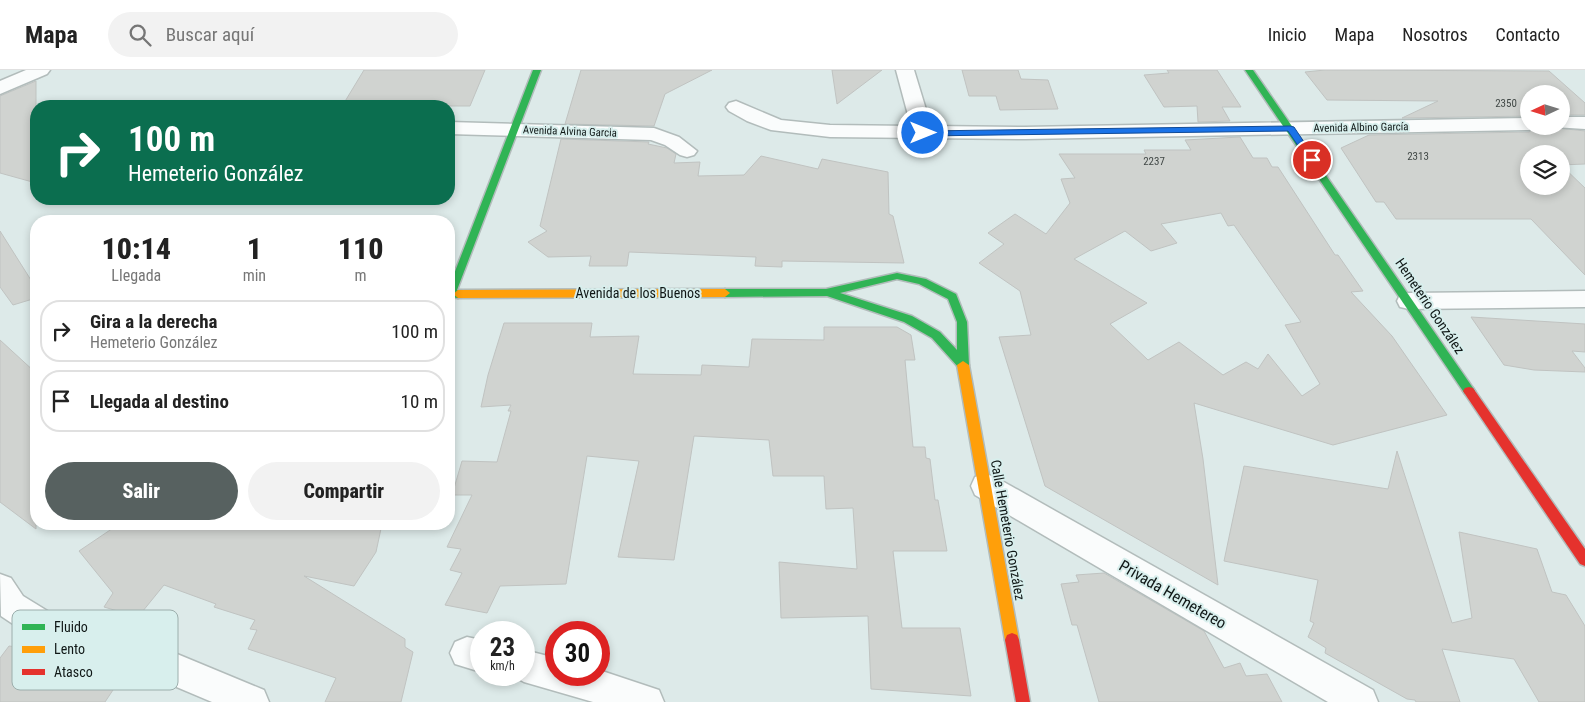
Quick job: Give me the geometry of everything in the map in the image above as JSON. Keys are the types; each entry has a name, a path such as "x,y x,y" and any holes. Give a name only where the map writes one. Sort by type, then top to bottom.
{"street":[{"path":"0,88 40,70"},
{"path":"455,282 537,70"},
{"path":"736,106 754,118 778,126 830,131 923,133 905,70"},
{"name":"Hemeterio González","path":"1249,70 1585,560"},
{"path":"1570,123 1585,123"},
{"name":"Avenida Albino García","path":"923,133 1520,124"},
{"name":"Avenida Alvina Garcia","path":"455,128 515,128 654,134 686,151"},
{"name":"Avenida de los Buenos","path":"455,297 826,293 897,276 922,281 952,297 962,322 963,363"},
{"name":"Avenida de los Buenos","path":"826,293 908,319 936,335 963,363"},
{"path":"1409,301 1585,298"},
{"name":"Calle Hemeterio González","path":"963,363 1023,702"},
{"name":"Privada Hemetereo","path":"985,486 1361,702"},
{"path":"0,588 12,606 18,610"},
{"path":"178,671 252,702"},
{"path":"595,686 647,702"}],"building":[{"path":"364,70 485,70 470,106 455,106 455,100 346,100"},
{"path":"581,70 712,70 665,94 654,126 565,124"},
{"path":"832,70 882,70 837,104"},
{"path":"962,70 1018,70 1021,79 1048,80 1058,109 1000,110 996,96 969,96"},
{"path":"1167,70 1217,70 1241,107 1222,107 1230,121 1198,122 1197,106 1164,107 1144,75 1169,73"},
{"path":"1325,70 1549,71 1565,85 1520,85 1520,116 1402,118 1438,101 1327,100 1305,72"},
{"path":"36,81 36,100 30,100 30,181 0,173 0,96"},
{"path":"1570,90 1585,103 1585,115 1570,115"},
{"path":"1570,129 1585,131 1585,164 1570,165 1570,145 1520,145 1520,195 1570,195 1570,174 1585,188 1585,275 1531,219 1396,219 1384,202 1376,202 1341,148 1369,135 1520,132 1520,135 1570,135"},
{"path":"1240,137 1253,158 1267,158 1272,167 1278,167 1335,255 1338,255 1363,291 1351,292 1392,336 1447,415 1333,445 1194,403 1203,459 1218,585 1045,486 999,337 1031,335 1020,291 979,263 1004,244 988,233 1015,214 1046,234 1070,203 1061,179 1075,178 1059,154 1146,154 1144,150 1191,150 1185,140","holes":["1221,213 1228,226 1234,225 1301,322 1285,325 1320,384 1302,396 1268,354 1258,369 1246,362 1223,375 1179,342 1148,360 1110,324 1147,303 1074,259 1125,231 1151,251 1177,243 1161,224"]},
{"path":"561,139 649,142 648,144 667,148 676,154 674,163 700,162 698,176 744,175 761,156 818,169 822,159 888,172 889,214 893,216 904,263 782,261 782,267 755,266 756,257 629,252 627,266 589,266 591,256 548,257 528,242 547,231 540,226"},
{"path":"0,231 30,278 30,300 13,305 0,287"},
{"path":"1471,317 1585,324 1585,352 1572,351 1585,368 1585,372 1534,370 1504,365"},
{"path":"504,323 592,323 590,337 639,336 633,374 701,375 702,365 749,367 752,339 824,340 824,327 897,327 911,335 915,360 905,360 913,447 925,447 926,458 930,459 935,500 938,500 947,551 893,551 902,628 960,628 971,696 871,689 868,616 781,618 779,562 857,569 853,508 826,509 824,476 773,476 769,440 694,436 674,560 618,557 639,461 587,456 566,584 500,586 487,613 445,605 462,573 450,570 461,549 447,547 472,495 455,495 455,485 462,461 497,462 511,411 508,411 511,405 481,407 488,375"},
{"path":"0,340 30,368 30,524 0,502"},
{"path":"1397,451 1452,623 1472,618 1459,532 1537,549 1552,592 1566,595 1585,626 1585,702 1539,702 1514,659 1442,649 1460,702 1416,702 1415,700 1407,699 1325,653 1326,648 1308,637 1314,623 1310,621 1318,580 1224,561 1244,466 1388,489"},
{"path":"110,530 381,530 376,552 354,586 304,576 405,639 405,647 413,652 401,702 325,702 336,678 248,649 257,630 250,629 255,620 214,607 216,604 164,585 144,610 114,610 104,607 113,593 79,551"},
{"path":"1104,573 1204,631 1224,668 1240,663 1246,676 1267,674 1282,702 1099,702 1077,625 1072,625 1061,584 1079,582 1076,575"},
{"path":"9,646 12,646 12,690 113,690 105,702 0,702 0,658"}],"traffic: fast":[{"path":"455,284 537,70"},
{"path":"1249,70 1469,391"},
{"path":"725,293 826,293 897,276 922,281 952,297 962,322 963,365"},
{"path":"828,293 908,319 936,335 963,363"}],"traffic: slow":[{"path":"458,294 725,293"},
{"path":"963,365 1012,640"}],"traffic: jam":[{"path":"1469,391 1585,560"},
{"path":"1012,640 1023,702"}],"route":[{"path":"923,133 1290,129 1312,160"}]}
